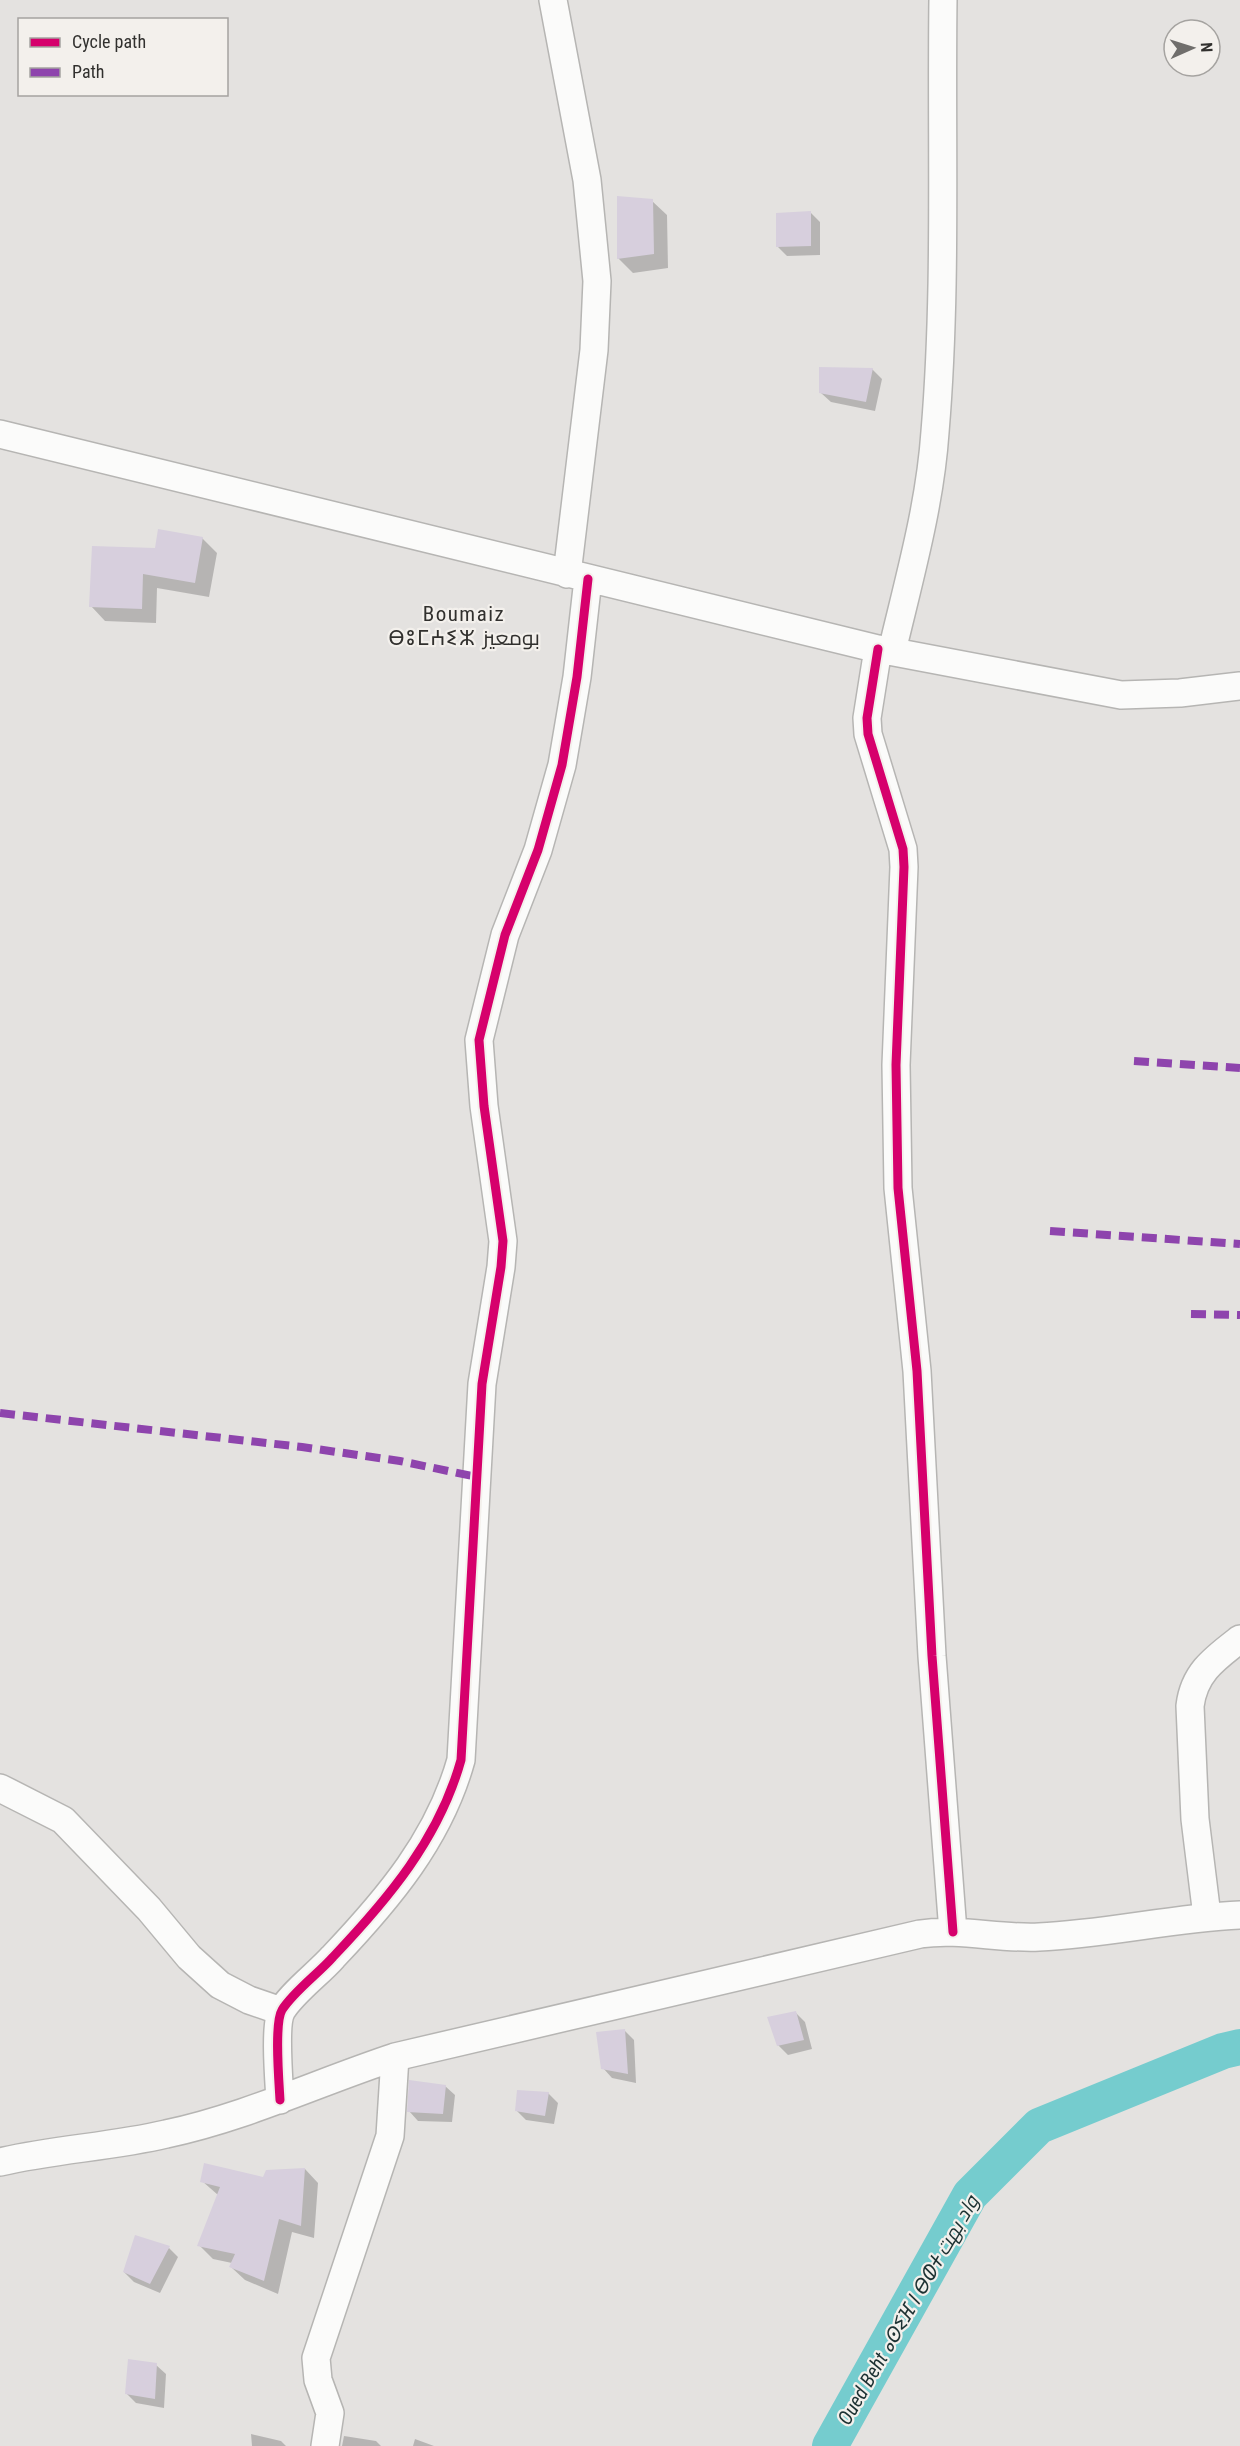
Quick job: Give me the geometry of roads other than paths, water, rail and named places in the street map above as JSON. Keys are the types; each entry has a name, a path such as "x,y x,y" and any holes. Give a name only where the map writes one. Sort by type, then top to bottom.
{"street":[{"path":"280,2100 278,2033 281,2011 348,1942 420,1854 452,1791 461,1760 482,1384 501,1267 502,1241 484,1106 480,1040 505,935 538,850 562,765 577,677 577,576 597,281 587,180 554,0"},
{"path":"943,0 941,298 935,434 922,524 867,718 868,734 903,849 896,1065 898,1188 917,1371 932,1656 953,1932"},
{"path":"0,434 885,650 1121,695 1180,693 1240,686"},
{"path":"1207,1916 1196,1819 1191,1693 1201,1672 1240,1640"},
{"path":"0,1788 63,1820 141,1900 189,1957 220,1984 249,2000 281,2011"},
{"path":"0,2162 167,2134 280,2100 336,2076 395,2057 829,1953 920,1934 953,1932 1037,1937 1092,1933 1207,1916 1240,1915"},
{"path":"325,2446 330,2413 318,2380 316,2358 390,2136 395,2057"}],"waterway":[{"name":"Oued Beht ⴰⵙⵉⴼ ⵏ ⴱⵀⵜ واد بهت","path":"830,2446 970,2195 1039,2126 1223,2051 1240,2047"}],"district":[{"name":"Boumaiz ⴱⵓⵎⵄⵉⵣ بومعيز","path":"464,626"}]}
